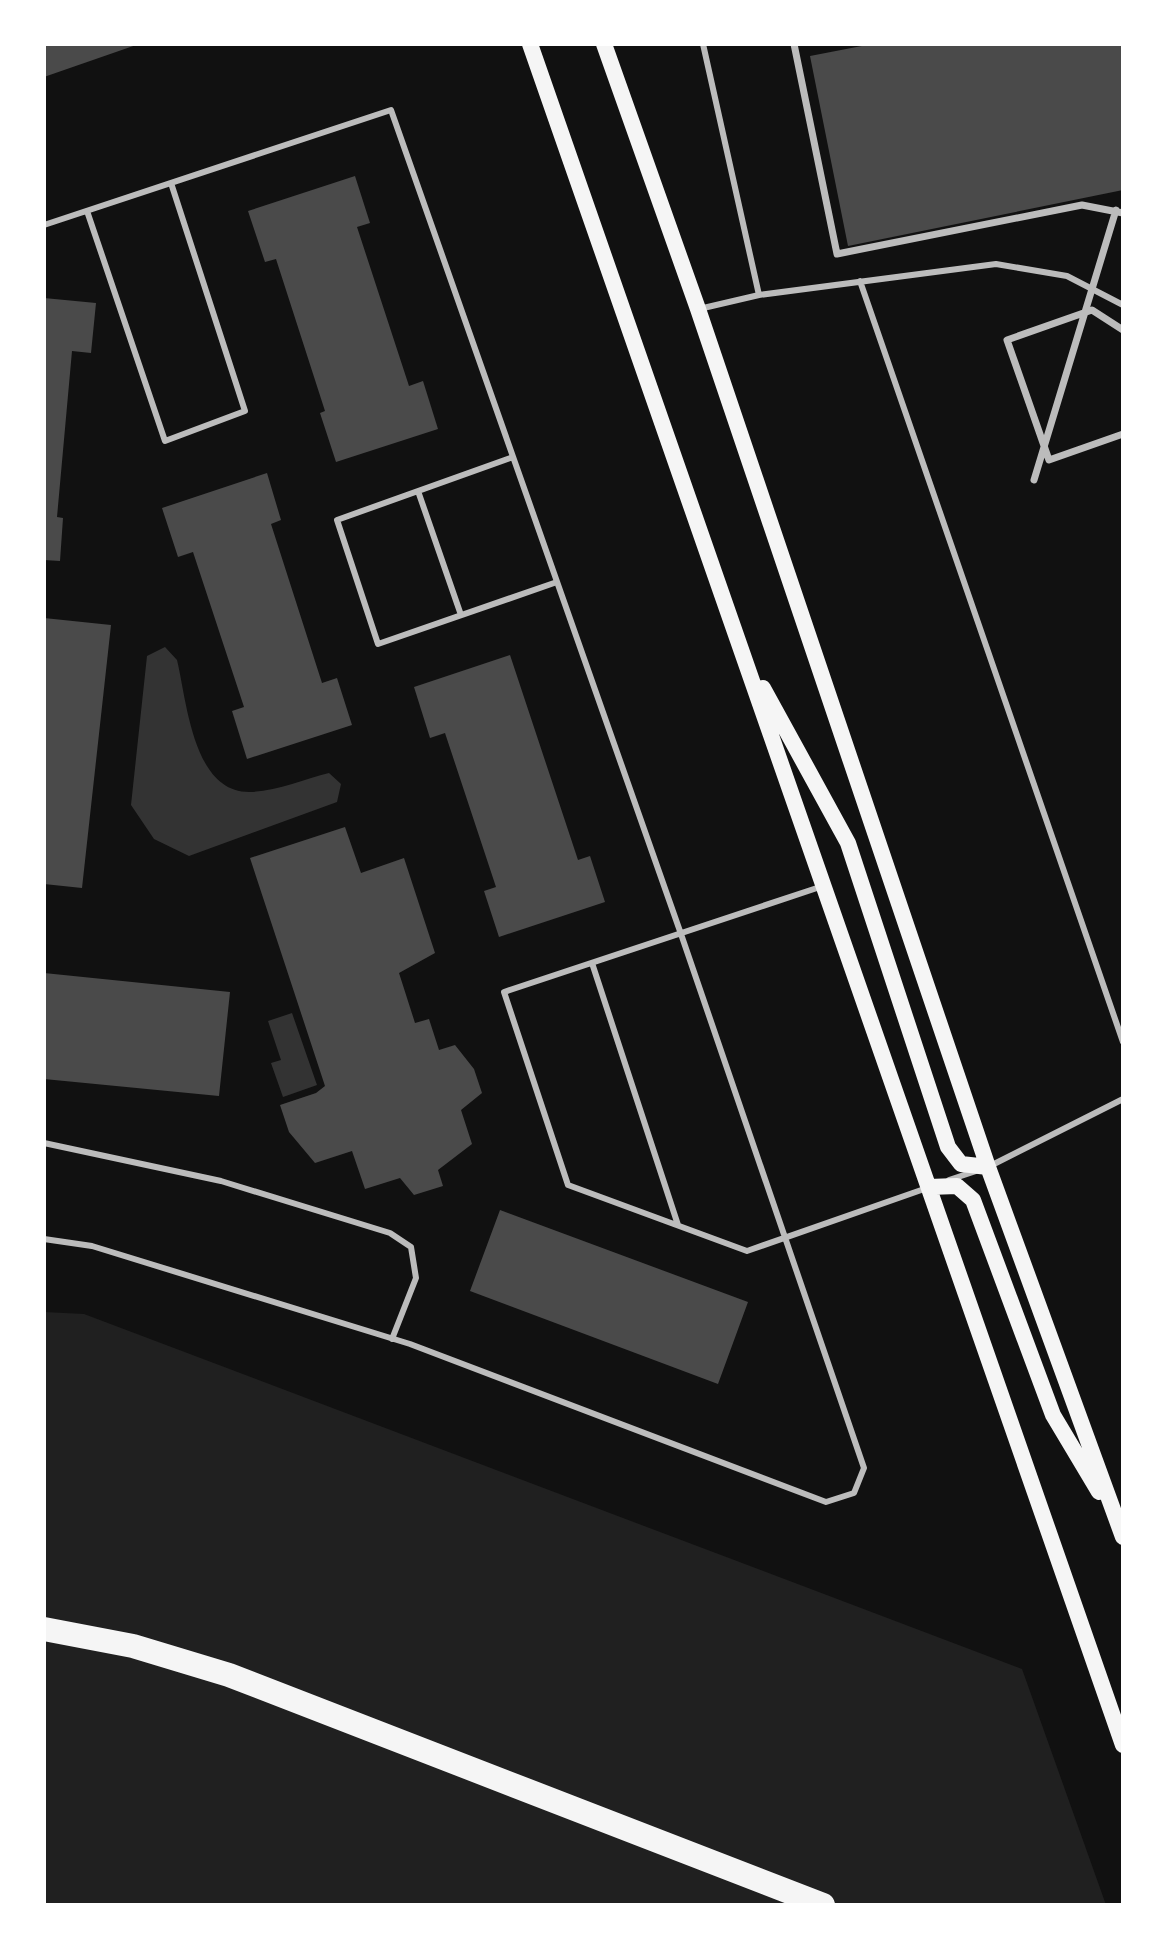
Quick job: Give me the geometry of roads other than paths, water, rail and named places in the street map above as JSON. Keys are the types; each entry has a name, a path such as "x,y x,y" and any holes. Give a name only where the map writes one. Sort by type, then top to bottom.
{"highway":[{"path":"44,1629 133,1646 229,1675 823,1905"}],"main road":[{"path":"530,44 1123,1745"},
{"path":"604,44 698,309 988,1167 1121,1532"},
{"path":"741,646 848,843 948,1147 961,1164 988,1167"},
{"path":"929,1187 957,1186 973,1200 1053,1415 1121,1532"}],"street":[{"path":"794,44 837,254 1082,205 1120,211 1092,289 1034,480"},
{"path":"1123,330 1092,310 1007,340 1049,460 1123,434"}],"lane":[{"path":"703,44 759,295"},
{"path":"44,225 391,110 681,934 864,1468 854,1493 826,1502 392,1339 92,1246 44,1239"},
{"path":"87,211 165,441 245,411 171,183"},
{"path":"698,309 759,295 996,264 1044,269 1123,305"},
{"path":"860,281 1123,1042"},
{"path":"513,457 337,520 378,644 557,582"},
{"path":"418,491 461,615"},
{"path":"824,886 504,992 568,1185 747,1251 988,1167 1123,1099"},
{"path":"592,963 678,1225"},
{"path":"44,1143 221,1181 390,1233 411,1247 416,1278 392,1339"}]}
